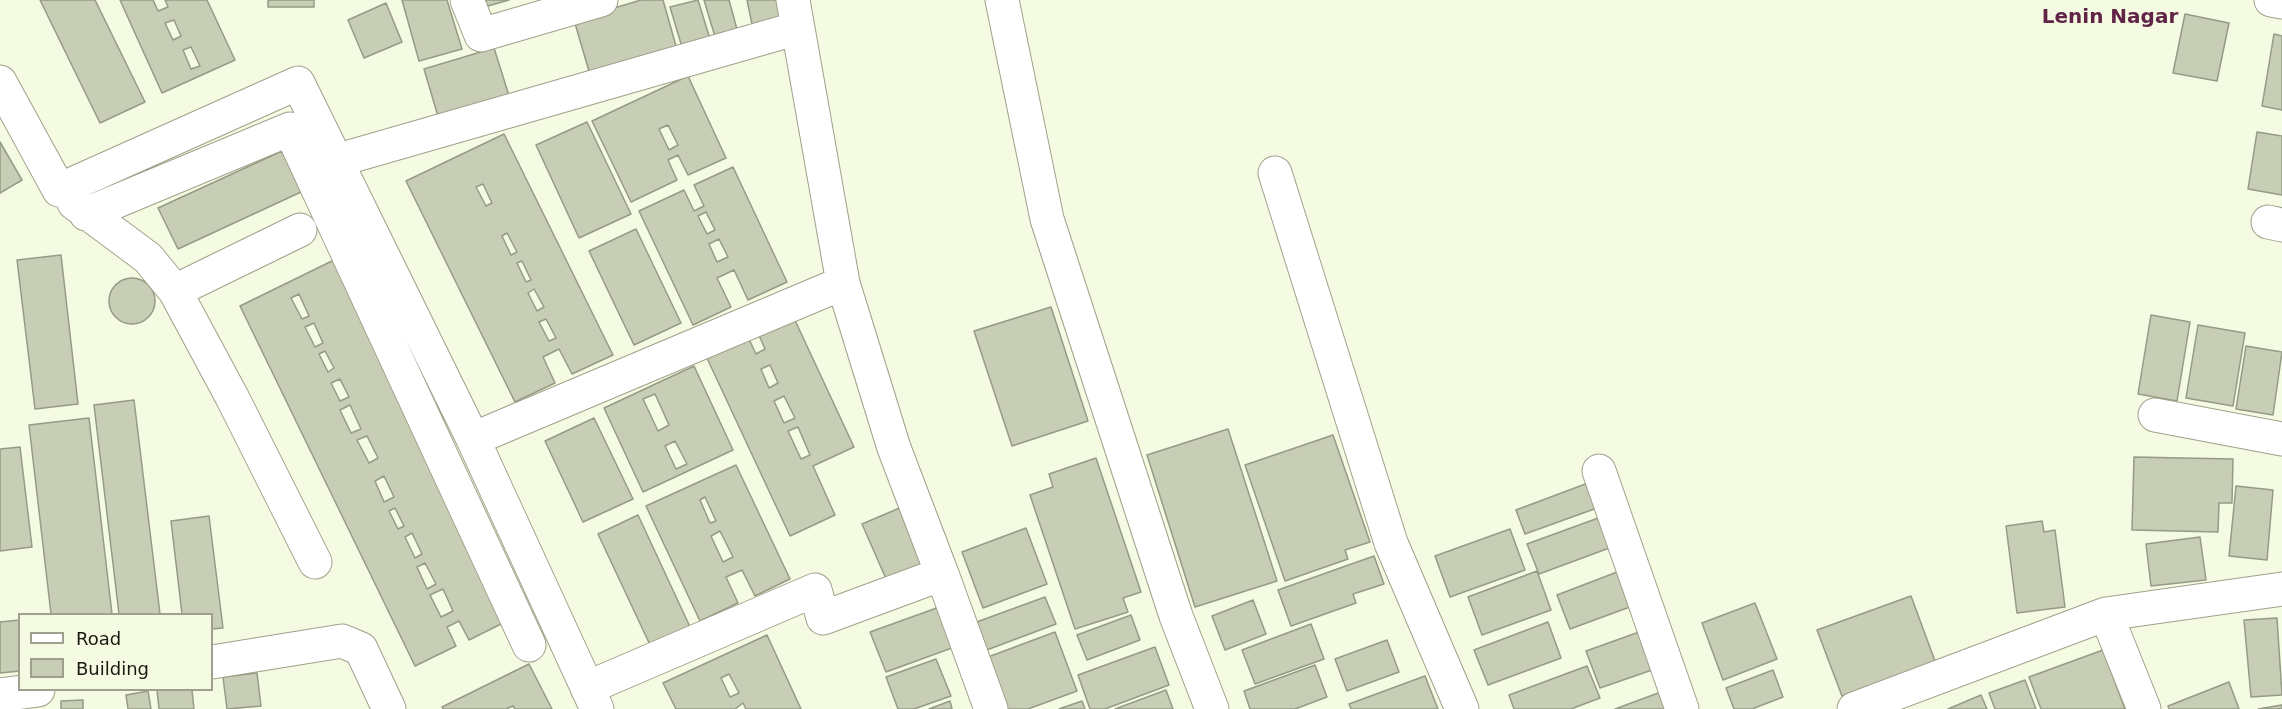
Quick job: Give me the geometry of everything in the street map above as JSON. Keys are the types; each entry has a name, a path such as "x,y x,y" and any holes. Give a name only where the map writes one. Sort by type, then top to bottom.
{"street":[{"path":"467,0 481,35 601,0"},
{"path":"1002,0 1047,219 1176,616 1212,709"},
{"path":"2271,0 2282,2"},
{"path":"335,161 795,14 843,283 894,448 991,709"},
{"path":"0,82 60,190 86,214 148,258 175,291 232,397 315,562"},
{"path":"60,190 298,83 473,439 592,698 814,590 823,618 942,574"},
{"path":"86,214 290,129 529,645"},
{"path":"1275,173 1391,543 1462,709"},
{"path":"175,291 300,230"},
{"path":"473,439 843,283"},
{"path":"2155,415 2282,439"},
{"path":"1599,471 1682,709"},
{"path":"1854,709 1912,699 2106,614 2282,589"},
{"path":"2106,614 2144,709"},
{"path":"213,662 342,641 362,649 390,709"},
{"path":"0,695 30,691"}],"building":[{"path":"40,0 95,0 145,102 100,123"},
{"path":"120,0 153,0 158,11 168,7 165,0 207,0 235,60 162,93","holes":["174,20 181,36 173,40 165,23","191,47 200,66 191,69 183,50"]},
{"path":"268,0 314,0 314,7 268,7"},
{"path":"402,0 447,0 462,49 419,61"},
{"path":"478,0 509,0 481,8"},
{"path":"641,0 663,0 678,53 591,78 574,20"},
{"path":"698,0 710,39 682,47 670,7"},
{"path":"704,0 729,0 738,33 716,40"},
{"path":"747,0 787,0 791,21 753,29"},
{"path":"386,3 402,42 364,58 348,20"},
{"path":"2185,14 2229,23 2217,81 2173,73"},
{"path":"2274,34 2282,36 2282,110 2262,106"},
{"path":"494,48 511,102 440,123 424,69"},
{"path":"688,76 726,158 688,175 678,155 668,160 677,180 631,202 592,121","holes":["668,125 678,145 669,150 659,129"]},
{"path":"587,122 631,214 579,238 536,145"},
{"path":"2257,132 2282,136 2282,195 2248,189"},
{"path":"504,134 613,355 572,374 559,349 543,357 555,383 515,402 406,181","holes":["483,184 492,203 486,206 476,187","507,233 517,252 511,255 502,236","522,261 531,280 526,282 517,263","534,289 544,307 537,311 528,293","546,319 556,338 549,341 539,322"]},
{"path":"0,142 22,180 0,193"},
{"path":"282,151 301,192 178,249 158,208"},
{"path":"733,167 787,282 748,300 734,270 717,278 731,307 693,325 639,211 684,190 694,211 704,206 694,185","holes":["706,212 715,230 707,234 698,216","719,239 728,257 717,262 709,244"]},
{"path":"636,229 681,323 634,345 589,251"},
{"path":"61,255 78,404 35,409 17,260"},
{"path":"336,259 511,619 469,640 459,621 447,627 456,646 415,666 240,306","holes":["299,294 309,316 302,319 291,298","314,323 323,343 315,347 305,327","325,351 334,368 328,372 319,354","340,379 349,397 340,401 331,383","350,405 361,429 351,433 340,410","367,436 378,458 369,463 357,440","384,476 394,497 384,502 375,481","395,508 404,526 398,529 389,511","412,533 422,554 415,558 405,537","425,563 436,584 427,589 417,567","443,589 453,611 441,617 430,595"]},
{"path":"132,278 148,285 155,301 148,317 132,324 116,317 109,301 116,285"},
{"path":"1051,307 1088,421 1012,446 974,331"},
{"path":"2151,315 2190,322 2177,401 2138,394"},
{"path":"793,316 854,447 813,466 835,515 790,536 706,356 748,337 756,354 765,349 758,333","holes":["770,365 778,383 769,388 761,369","784,396 795,418 784,423 774,401","798,427 810,455 801,459 788,431"]},
{"path":"2198,325 2245,333 2233,406 2186,398"},
{"path":"2246,346 2282,352 2273,415 2236,409"},
{"path":"694,366 733,450 643,492 604,408","holes":["655,394 669,425 658,431 643,399","675,441 687,464 676,469 665,446"]},
{"path":"134,400 160,613 119,613 94,405"},
{"path":"89,418 112,613 51,613 29,425"},
{"path":"594,418 633,499 583,522 545,441"},
{"path":"1228,429 1277,581 1195,607 1147,455"},
{"path":"1333,435 1370,542 1345,550 1348,559 1285,581 1245,465"},
{"path":"20,447 32,547 0,551 0,449"},
{"path":"2134,457 2233,459 2232,503 2219,503 2218,532 2132,530"},
{"path":"1096,458 1141,592 1123,598 1128,612 1075,629 1030,495 1053,487 1049,474"},
{"path":"736,465 790,579 755,596 742,570 726,577 738,603 700,621 646,506","holes":["705,497 716,521 710,523 700,500","720,531 733,557 723,562 711,536"]},
{"path":"1588,483 1597,508 1525,534 1516,510"},
{"path":"2236,486 2273,490 2267,560 2229,556"},
{"path":"902,507 926,563 887,581 862,524"},
{"path":"638,515 691,629 651,647 598,534"},
{"path":"209,516 223,628 213,629 213,613 182,613 171,521"},
{"path":"1601,517 1612,547 1539,574 1527,544"},
{"path":"2042,521 2044,532 2055,530 2065,607 2017,613 2006,526"},
{"path":"1026,528 1047,584 983,608 962,552"},
{"path":"1510,529 1525,570 1450,597 1435,556"},
{"path":"2200,537 2206,580 2151,586 2146,544"},
{"path":"1374,556 1384,584 1353,594 1356,603 1291,626 1278,590"},
{"path":"1625,569 1638,604 1570,629 1557,595"},
{"path":"1537,571 1551,610 1482,635 1468,597"},
{"path":"1911,596 1935,661 1842,696 1817,630"},
{"path":"1045,597 1056,624 984,651 974,623"},
{"path":"1253,600 1266,634 1225,650 1212,616"},
{"path":"1755,603 1777,659 1723,680 1702,623"},
{"path":"945,605 960,645 886,672 870,632"},
{"path":"1131,615 1140,640 1087,660 1077,635"},
{"path":"2277,618 2282,695 2251,697 2244,620"},
{"path":"18,620 18,671 0,673 0,622"},
{"path":"1548,622 1561,658 1488,685 1474,650"},
{"path":"1311,624 1324,659 1255,684 1242,650"},
{"path":"1642,631 1652,670 1600,688 1586,651"},
{"path":"1055,632 1077,691 1028,709 999,709 980,660"},
{"path":"767,635 801,709 746,709 743,703 735,709 676,709 663,683","holes":["729,674 739,693 730,697 721,678"]},
{"path":"1387,640 1399,672 1347,691 1335,659"},
{"path":"1155,647 1169,685 1105,709 1090,709 1078,675"},
{"path":"2103,650 2125,709 2041,709 2029,677"},
{"path":"936,659 951,696 914,709 898,709 886,677"},
{"path":"529,664 552,709 515,709 513,706 506,709 443,709 442,707"},
{"path":"1315,665 1327,697 1295,709 1250,709 1244,691"},
{"path":"1587,666 1600,698 1571,709 1514,709 1509,695"},
{"path":"1773,670 1783,697 1752,709 1734,709 1726,688"},
{"path":"257,673 261,706 227,709 223,677"},
{"path":"1425,676 1438,709 1351,709 1349,704"},
{"path":"2025,680 2036,709 1995,709 1989,693"},
{"path":"2229,682 2239,709 2169,709 2168,706"},
{"path":"1166,690 1173,709 1115,709"},
{"path":"148,691 151,709 128,709 126,695"},
{"path":"157,691 192,691 194,709 159,709"},
{"path":"1661,692 1667,709 1615,709"},
{"path":"1981,695 1987,709 1948,709"},
{"path":"83,700 83,709 61,709 61,701"},
{"path":"950,701 952,709 929,709"},
{"path":"1082,701 1085,709 1059,709"},
{"path":"2282,705 2282,709 2258,709"}],"district":[{"name":"Lenin Nagar","path":"2110,18"}]}
